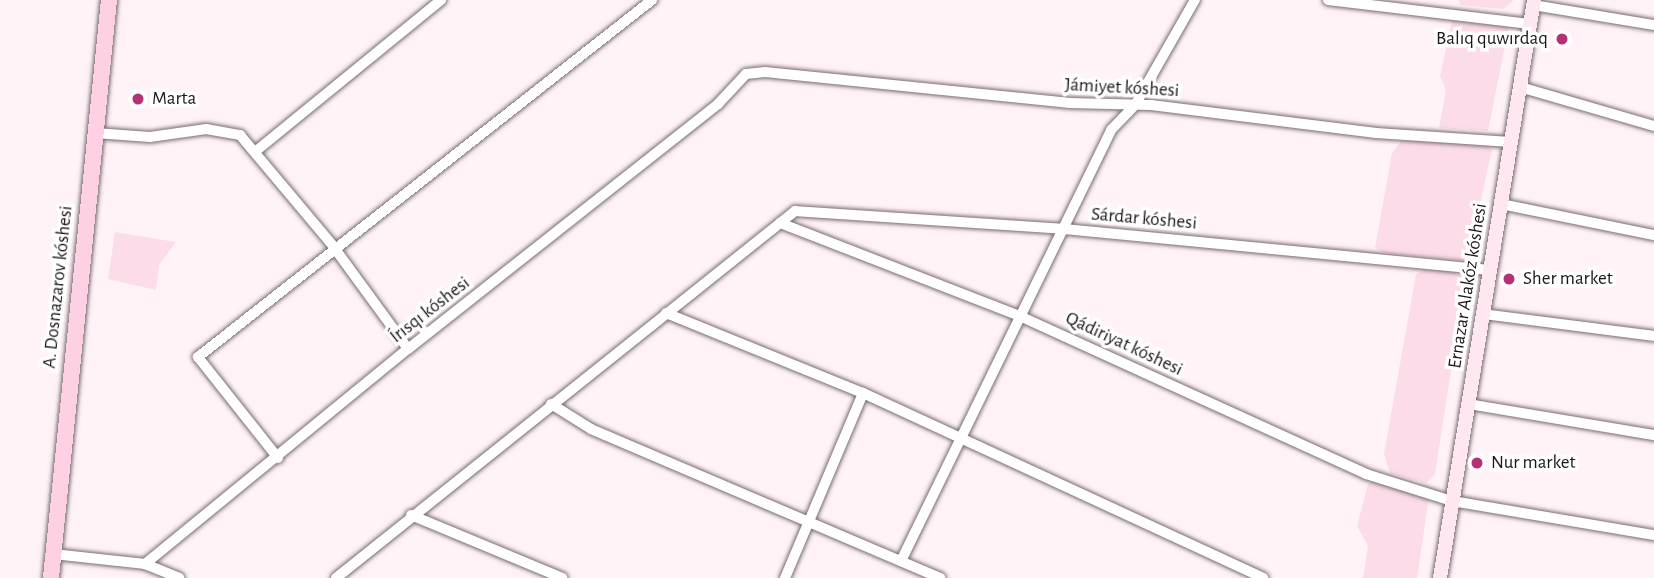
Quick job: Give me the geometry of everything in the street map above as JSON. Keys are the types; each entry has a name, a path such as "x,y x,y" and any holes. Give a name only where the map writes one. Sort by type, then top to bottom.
{"main road":[{"name":"A. Dosnazarov kóshesi","path":"51,578 109,0"},
{"name":"Ernazar Alakóz kóshesi","path":"1440,578 1534,3"}],"street":[{"path":"256,151 441,0"},
{"path":"278,458 198,357 333,246 652,0"},
{"path":"901,561 1111,130 1135,106 1195,0"},
{"path":"1328,0 1530,24"},
{"path":"1534,3 1654,25"},
{"name":"Jámiyet kóshesi","path":"735,83 747,74 765,72 1070,103 1135,106 1376,133 1511,142"},
{"name":"Írısqı kóshesi","path":"145,564 278,458 408,349 718,104 735,83"},
{"path":"1520,87 1654,126"},
{"path":"95,133 150,137 224,130 240,135 333,246 408,349"},
{"path":"1501,204 1654,235"},
{"name":"Sárdar kóshesi","path":"780,223 795,211 1064,229 1490,270"},
{"path":"336,578 411,515 780,223"},
{"name":"Qádiriyat kóshesi","path":"780,223 1022,317 1366,474 1452,500 1654,535"},
{"path":"666,313 863,393 961,441 1264,578"},
{"path":"1483,314 1654,336"},
{"path":"785,578 863,393"},
{"path":"551,404 591,429 941,578"},
{"path":"1468,404 1654,435"},
{"path":"411,515 562,578"},
{"path":"53,554 145,564 179,578"}],"shaded area":[{"path":"1458,0 1514,0 1503,9 1461,5"},
{"path":"1453,17 1509,26 1488,131 1439,128 1446,90 1440,76"},
{"path":"1404,137 1487,145 1492,150 1469,254 1462,260 1384,253 1375,248 1392,153"},
{"path":"115,232 176,242 159,265 156,290 108,279"},
{"path":"1425,270 1450,270 1465,280 1435,474 1426,483 1390,473 1384,454 1416,274"},
{"path":"1375,481 1429,498 1417,578 1363,578 1368,546 1357,526 1368,484"}],"place":[{"name":"Balıq quwırdaq","path":"1562,39"},
{"name":"Marta","path":"138,99"},
{"name":"Sher market","path":"1509,279"},
{"name":"Nur market","path":"1477,463"}]}
